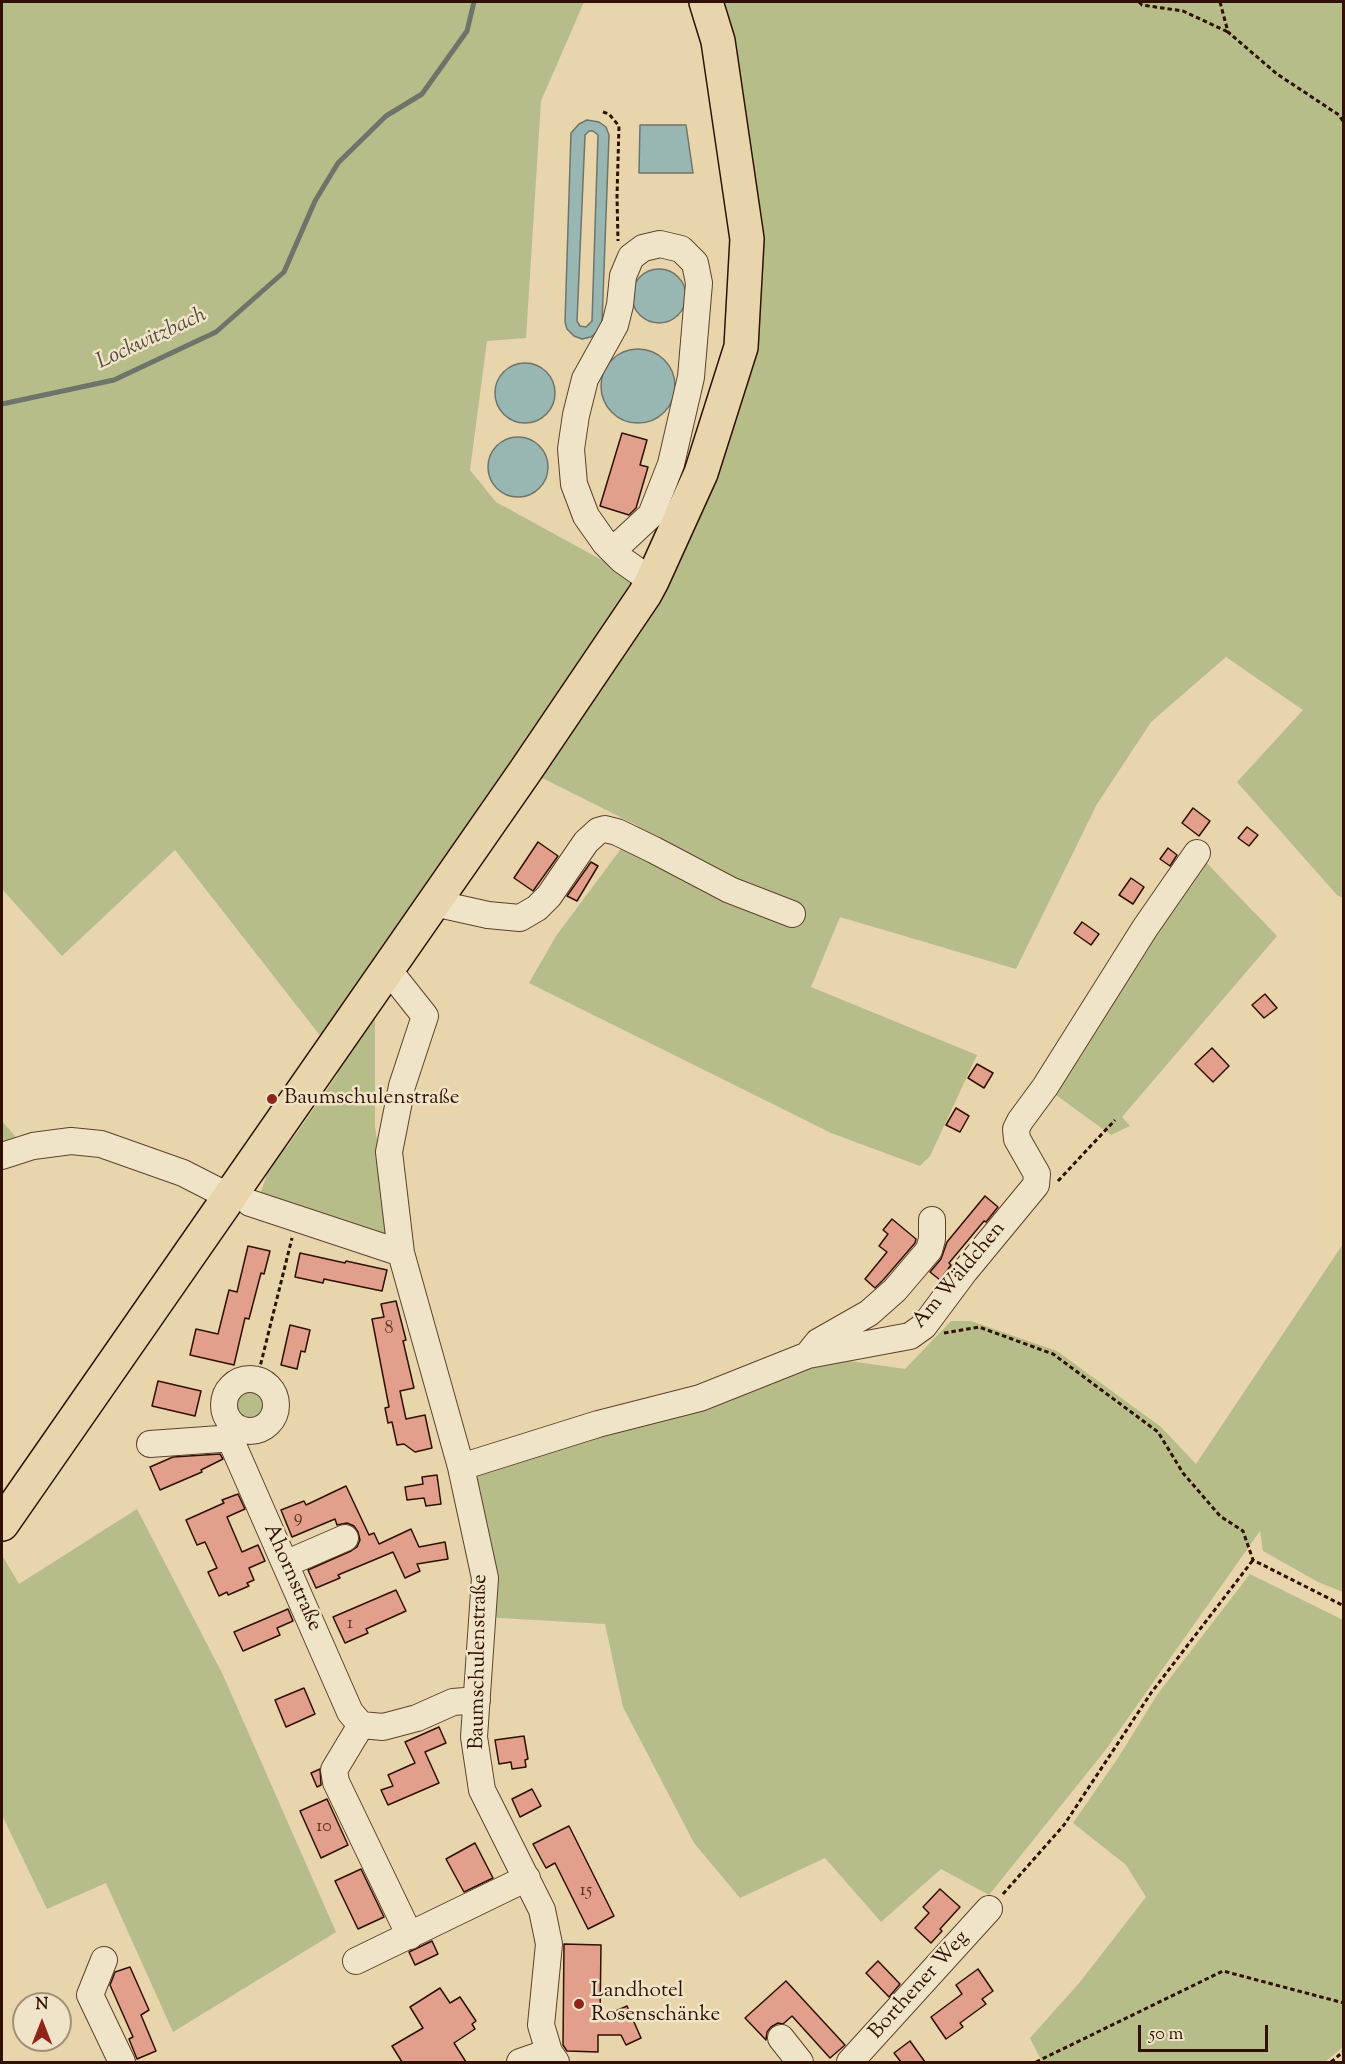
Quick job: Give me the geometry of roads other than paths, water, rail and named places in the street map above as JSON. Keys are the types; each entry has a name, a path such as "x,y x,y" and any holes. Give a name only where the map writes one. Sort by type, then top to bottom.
{"main road":[{"path":"2,1524 239,1200 387,971 533,761 652,581 701,473 741,347 747,239 718,41 706,2"}],"street":[{"path":"611,549 651,515 671,464 691,378 699,283 694,263 681,249 660,244 643,248 631,257 623,276 615,326 585,379 576,415 572,449 574,484 586,516 611,549 622,560 652,581"},
{"path":"434,903 488,915 520,918 537,908 549,896 586,842 598,831 605,829 636,841 730,890 792,914"},
{"name":"Am Wäldchen","path":"461,1467 598,1424 700,1398 808,1355 910,1336 924,1326 1036,1185 1038,1174 1017,1139 1016,1129 1145,928 1197,853"},
{"name":"Baumschulenstraße","path":"387,971 425,1016 402,1086 389,1152 401,1253 461,1467 485,1578 474,1737 482,1790 542,1910 549,1944 541,2025 553,2057"},
{"path":"2,1156 33,1146 71,1141 101,1144 183,1173 239,1200 401,1253"},
{"path":"808,1355 818,1342 869,1313 895,1290 929,1250 932,1239 932,1220"},
{"name":"Ahornstraße","path":"257,1379 268,1385 275,1396 276,1408 272,1420 262,1428 236,1433 227,1417 224,1402 230,1388 242,1380 257,1379"},
{"path":"150,1444 236,1433"},
{"name":"Ahornstraße","path":"236,1433 232,1443 350,1712 361,1725"},
{"path":"285,1564 345,1538"},
{"path":"410,1936 336,1782 334,1770 361,1725 383,1727 417,1718 453,1702 477,1700"},
{"path":"356,1961 527,1878"},
{"name":"Borthener Weg","path":"850,2062 989,1909"},
{"path":"104,1960 90,1995 122,2062"},
{"path":"782,2038 800,2062"},
{"path":"520,2062 553,2057"}],"water":[{"path":"587,120 599,122 606,127 609,135 602,323 591,337 582,339 574,336 567,329 565,322 571,133 579,124","holes":["593,131 598,135 592,321 586,327 580,326 577,321 585,135"]},
{"path":"640,125 686,125 693,173 639,173"},
{"path":"659,269 669,271 678,277 684,286 686,296 684,306 678,315 669,321 659,323 649,321 640,315 634,306 632,296 634,286 640,277 649,271"},
{"path":"631,349 645,349 659,355 669,365 675,379 675,393 669,407 659,417 645,423 631,423 617,417 607,407 601,393 601,379 607,365 617,355"},
{"path":"525,363 542,368 550,376 555,393 550,410 542,418 525,423 508,418 500,410 495,393 500,376 508,368"},
{"path":"518,437 535,442 543,450 548,467 543,484 535,492 518,497 501,492 493,484 488,467 493,450 501,442"}],"waterway":[{"name":"Lockwitzbach","path":"2,404 114,380 216,332 284,272 315,201 338,163 386,116 422,94 467,31 474,2"}],"place":[{"name":"Baumschulenstraße","path":"272,1099"},
{"name":"Landhotel Rosenschänke","path":"579,2004"}]}
